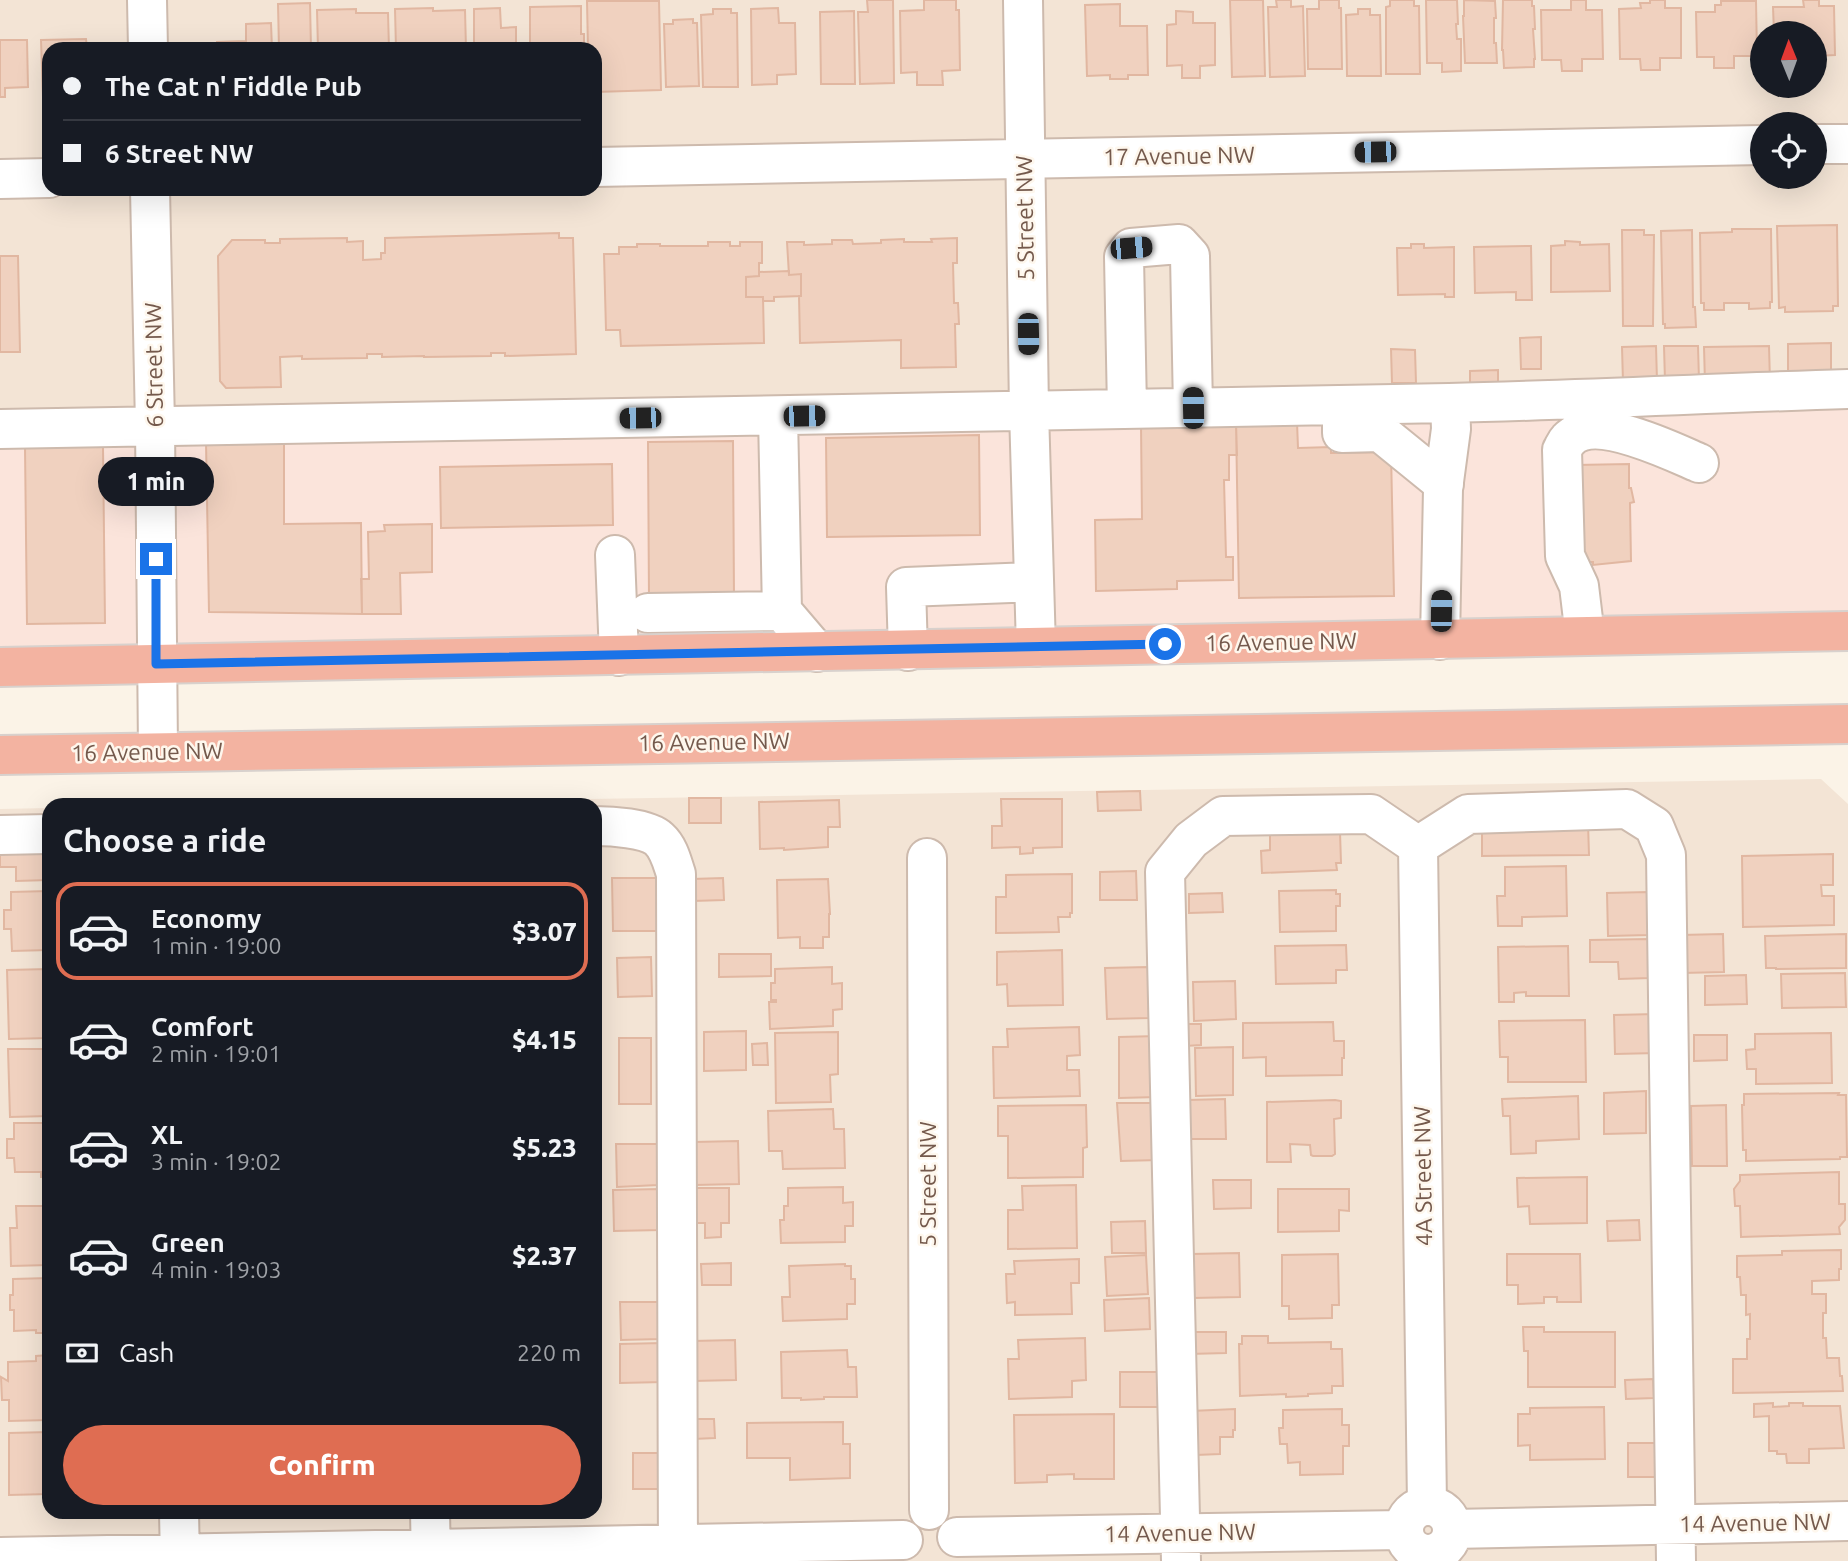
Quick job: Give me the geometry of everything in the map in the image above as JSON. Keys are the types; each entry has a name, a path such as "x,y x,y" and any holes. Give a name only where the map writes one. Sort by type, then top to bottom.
{"highway":[{"name":"16 Avenue NW","path":"0,667 1848,631"},
{"name":"16 Avenue NW","path":"0,755 1848,724"}],"street":[{"path":"148,0 148,42"},
{"name":"5 Street NW","path":"1023,0 1029,411 1037,647"},
{"path":"1827,144 1848,144"},
{"name":"17 Avenue NW","path":"602,167 1750,145"},
{"path":"0,179 42,178"},
{"name":"6 Street NW","path":"150,196 158,751"},
{"path":"1127,409 1124,257 1131,248 1179,244 1190,256 1193,408"},
{"path":"0,429 1450,403 1848,389"},
{"path":"1440,640 1444,484 1451,429 1450,403"},
{"path":"1342,405 1342,433 1380,432 1444,484"},
{"path":"778,416 782,611 817,652"},
{"path":"1585,636 1579,586 1565,556 1562,450 1568,440 1583,431 1612,431 1643,439 1699,463"},
{"path":"615,555 619,656"},
{"path":"908,650 906,587 1034,582"},
{"path":"658,655 653,613 782,611"},
{"path":"1181,1547 1165,872 1191,840 1223,816 1371,814 1418,846 1468,814 1628,809 1654,826 1666,855 1676,1543"},
{"path":"602,827 639,831 659,839 670,853 676,874 678,1552"},
{"path":"0,835 42,834"},
{"name":"4A Street NW","path":"1418,846 1428,1536"},
{"name":"5 Street NW","path":"927,858 929,1510"},
{"path":"0,1557 179,1557 430,1540 678,1552 910,1550 903,1531 906,1522 912,1516 929,1510 938,1511 952,1521 956,1528 949,1549"},
{"path":"179,1519 179,1557"},
{"name":"14 Avenue NW","path":"949,1549 1181,1547 1428,1536 1676,1543 1848,1521"}],"shaded area":[{"path":"0,0 1848,0 1848,389 0,429"},
{"path":"1848,389 1848,631 0,667 0,429"},
{"path":"1821,779 1848,804 1848,1561 0,1561 0,809 42,808 42,1519 602,1519 602,799"}],"building":[{"path":"867,0 893,0 894,83 860,84 858,12 868,12"},
{"path":"924,0 956,0 956,10 959,10 960,70 942,71 943,85 917,85 917,72 901,73 900,11 924,10"},
{"path":"1230,0 1263,0 1265,76 1232,77"},
{"path":"1276,0 1291,0 1291,7 1303,6 1305,76 1270,77 1268,7 1277,7"},
{"path":"1319,0 1339,0 1342,69 1308,69 1307,9 1319,9"},
{"path":"1390,0 1414,0 1414,6 1419,6 1420,74 1386,74 1386,7 1390,6"},
{"path":"1426,0 1457,0 1456,24 1457,39 1461,39 1461,71 1442,72 1442,63 1427,63"},
{"path":"1464,0 1495,1 1494,43 1497,63 1465,63"},
{"path":"1503,0 1532,0 1535,29 1534,67 1504,68"},
{"path":"1571,0 1586,0 1586,10 1602,10 1603,59 1582,59 1582,71 1562,71 1561,60 1542,60 1541,10 1571,10"},
{"path":"1650,0 1665,0 1665,8 1681,8 1681,58 1660,58 1660,70 1641,70 1640,59 1620,59 1619,9 1641,8 1640,3 1650,3"},
{"path":"1803,0 1819,0 1819,6 1834,6 1835,55 1827,55 1827,21 1774,21 1773,7 1804,7"},
{"path":"587,1 659,1 661,90 602,92 602,42 588,42"},
{"path":"1721,1 1756,1 1756,21 1750,21 1750,56 1734,56 1734,68 1714,68 1714,57 1697,57 1696,12 1715,12 1715,5 1721,5"},
{"path":"310,3 311,42 279,42 278,4"},
{"path":"1120,4 1120,26 1147,26 1148,75 1128,75 1128,79 1110,79 1110,75 1087,76 1085,5"},
{"path":"581,6 581,34 584,34 584,42 530,42 530,7"},
{"path":"500,8 501,28 516,27 516,42 474,42 474,9"},
{"path":"778,8 779,23 795,23 796,74 777,75 777,84 752,85 751,9"},
{"path":"356,9 356,13 388,13 389,42 318,42 317,10"},
{"path":"395,9 465,10 466,42 396,42"},
{"path":"713,9 731,9 731,13 737,13 738,87 703,87 701,15 713,14"},
{"path":"1358,9 1370,9 1370,15 1380,15 1381,76 1347,76 1346,15 1358,14"},
{"path":"854,11 855,84 821,84 820,12"},
{"path":"1176,11 1193,12 1193,23 1215,23 1215,65 1200,66 1200,78 1182,78 1182,65 1167,66 1167,25 1176,24"},
{"path":"693,19 693,23 697,23 699,86 666,87 664,24 673,24 673,20"},
{"path":"271,23 272,42 217,42 246,41 246,24"},
{"path":"86,39 86,42 42,42 42,68 41,40"},
{"path":"0,40 27,40 28,87 5,88 5,97 0,97"},
{"path":"1837,225 1838,306 1833,306 1833,311 1785,312 1785,307 1779,308 1777,226"},
{"path":"1732,229 1771,229 1770,308 1749,309 1749,303 1724,303 1724,310 1704,310 1704,303 1701,303 1700,233 1732,232"},
{"path":"1622,230 1644,230 1644,235 1654,235 1653,326 1623,326"},
{"path":"1692,230 1693,307 1696,327 1665,328 1661,231"},
{"path":"559,233 559,238 573,238 576,354 505,356 505,353 491,353 491,356 382,357 382,354 367,354 367,358 302,359 302,356 280,357 281,387 226,388 220,381 218,256 232,240 280,243 280,239 347,238 347,242 363,241 363,260 381,259 381,253 385,253 385,238"},
{"path":"957,238 957,263 953,263 954,303 958,303 959,324 955,324 956,367 901,368 901,340 800,343 801,274 789,275 787,242 804,242 804,245 852,240 853,244 904,239 904,242 932,242 931,239"},
{"path":"1565,241 1580,242 1580,245 1609,244 1610,291 1551,292 1551,246 1565,245"},
{"path":"708,242 730,242 730,246 740,246 740,242 762,242 759,276 746,277 746,297 763,297 764,343 621,346 620,330 606,330 604,254 619,254 619,247 637,247 637,244 708,246"},
{"path":"1411,244 1424,244 1424,248 1454,247 1454,297 1445,297 1445,294 1398,295 1397,248 1411,248"},
{"path":"1531,246 1532,300 1516,300 1516,292 1475,293 1474,247"},
{"path":"0,256 18,256 20,352 0,352"},
{"path":"789,271 789,275 801,274 801,296 774,297 774,301 763,301 763,297 746,297 746,277 759,276 759,272"},
{"path":"1541,337 1541,369 1521,369 1520,338"},
{"path":"1831,343 1831,378 1788,379 1788,344"},
{"path":"1656,346 1657,381 1623,382 1622,347"},
{"path":"1664,346 1698,346 1699,380 1665,381"},
{"path":"1769,346 1770,382 1705,383 1704,347"},
{"path":"1391,349 1415,350 1416,383 1392,383"},
{"path":"1498,370 1498,388 1470,388 1470,371"},
{"path":"1297,422 1298,448 1331,447 1331,453 1391,452 1394,596 1239,598 1236,423"},
{"path":"1236,423 1237,455 1229,455 1229,480 1224,480 1226,557 1233,557 1233,580 1177,581 1177,589 1096,591 1095,520 1142,519 1141,425"},
{"path":"979,435 980,535 827,537 826,438"},
{"path":"733,441 734,598 649,599 648,442"},
{"path":"206,442 284,442 284,524 361,523 362,614 209,612"},
{"path":"25,447 103,447 105,623 27,624"},
{"path":"612,464 613,525 441,528 440,467"},
{"path":"1629,464 1629,488 1634,502 1630,503 1631,561 1593,565 1593,562 1578,562 1576,465"},
{"path":"432,524 432,572 400,573 401,614 362,614 361,579 369,579 368,532 385,531 384,525"},
{"path":"1140,791 1141,810 1098,811 1097,792"},
{"path":"689,798 721,798 721,823 689,823"},
{"path":"1001,799 1062,799 1062,847 1033,848 1033,853 1020,854 1020,847 992,848 992,826 1002,826"},
{"path":"839,800 840,827 828,827 828,847 760,849 759,802"},
{"path":"1588,823 1589,855 1482,856 1482,825"},
{"path":"1340,832 1341,863 1336,863 1337,870 1262,873 1261,851 1270,850 1270,835"},
{"path":"42,851 42,880 16,881 16,867 0,867 0,852"},
{"path":"1833,854 1833,885 1821,885 1822,896 1834,896 1834,925 1743,927 1742,856"},
{"path":"1566,866 1567,916 1522,917 1522,926 1498,926 1497,896 1505,896 1505,867"},
{"path":"1136,871 1137,900 1100,900 1100,872"},
{"path":"1072,874 1072,913 1070,917 1058,917 1059,932 996,933 996,897 1006,897 1006,875"},
{"path":"612,878 656,878 657,931 613,931"},
{"path":"723,878 724,900 693,901 692,879"},
{"path":"828,879 829,937 823,937 823,948 800,948 800,937 778,938 777,880"},
{"path":"1336,890 1336,894 1340,894 1340,906 1336,906 1336,931 1280,932 1279,891"},
{"path":"42,891 42,950 12,951 11,929 4,929 4,910 11,910 11,892"},
{"path":"1648,892 1649,935 1608,936 1607,893"},
{"path":"1222,893 1223,912 1189,913 1189,894"},
{"path":"1723,934 1724,972 1682,973 1681,935"},
{"path":"1846,934 1846,968 1766,968 1765,936"},
{"path":"1649,939 1650,978 1619,979 1618,962 1590,962 1590,940"},
{"path":"1346,945 1347,970 1336,970 1336,983 1276,984 1275,946"},
{"path":"1568,946 1569,996 1526,996 1526,992 1514,993 1514,1002 1499,1002 1498,947"},
{"path":"1062,950 1063,1005 1008,1006 1007,984 997,985 997,952"},
{"path":"719,954 771,954 771,976 719,977"},
{"path":"651,957 652,996 618,997 617,958"},
{"path":"832,967 832,984 842,983 842,1009 833,1010 833,1026 770,1029 769,1002 776,1002 771,1000 771,983 775,983 775,969"},
{"path":"1148,967 1149,1018 1107,1019 1105,968"},
{"path":"42,969 42,1038 9,1039 7,970"},
{"path":"1845,973 1846,1007 1782,1008 1781,974"},
{"path":"1746,975 1747,1004 1705,1005 1705,976"},
{"path":"1235,981 1236,1019 1194,1021 1193,982"},
{"path":"1656,1014 1657,1053 1615,1054 1614,1015"},
{"path":"1585,1020 1586,1082 1508,1082 1508,1057 1500,1057 1499,1021"},
{"path":"1333,1022 1334,1041 1344,1041 1342,1075 1266,1076 1266,1057 1243,1058 1243,1023"},
{"path":"1184,1024 1201,1024 1201,1045 1185,1046"},
{"path":"1079,1027 1080,1055 1067,1056 1067,1070 1079,1070 1080,1096 994,1098 993,1047 1008,1047 1007,1029"},
{"path":"746,1031 746,1070 704,1071 704,1032"},
{"path":"838,1032 838,1074 830,1075 831,1102 776,1103 775,1033"},
{"path":"1831,1033 1832,1083 1756,1084 1756,1069 1747,1069 1746,1050 1755,1049 1755,1034"},
{"path":"1694,1035 1727,1035 1727,1060 1694,1061"},
{"path":"1158,1036 1158,1097 1119,1098 1119,1037"},
{"path":"619,1038 651,1038 651,1104 619,1104"},
{"path":"767,1043 768,1065 753,1065 752,1044"},
{"path":"1233,1047 1233,1095 1196,1096 1195,1048"},
{"path":"8,1049 42,1049 42,1116 10,1117"},
{"path":"1646,1091 1646,1133 1604,1134 1604,1093"},
{"path":"1839,1093 1838,1095 1846,1095 1847,1157 1746,1161 1746,1150 1743,1150 1744,1094"},
{"path":"1578,1096 1579,1139 1536,1141 1536,1153 1511,1154 1510,1116 1503,1116 1502,1099"},
{"path":"1225,1099 1226,1139 1189,1139 1188,1100"},
{"path":"1341,1101 1341,1118 1334,1119 1335,1154 1313,1156 1310,1145 1290,1144 1291,1162 1267,1162 1267,1102"},
{"path":"1117,1103 1158,1103 1159,1160 1121,1161"},
{"path":"1086,1105 1087,1147 1083,1148 1083,1177 1008,1178 1008,1136 998,1136 998,1106"},
{"path":"1726,1105 1727,1166 1692,1166 1691,1106"},
{"path":"833,1109 834,1129 844,1129 845,1168 783,1169 782,1151 769,1151 768,1111"},
{"path":"14,1123 42,1123 42,1177 41,1172 15,1172 14,1158 7,1158 7,1139 14,1139"},
{"path":"738,1141 739,1184 695,1185 694,1142"},
{"path":"616,1144 658,1144 658,1185 617,1187"},
{"path":"1839,1172 1839,1204 1845,1204 1845,1220 1839,1227 1840,1234 1741,1237 1740,1206 1735,1206 1734,1189 1740,1181 1740,1175"},
{"path":"1587,1177 1587,1223 1530,1224 1529,1206 1518,1207 1517,1178"},
{"path":"1213,1180 1251,1180 1251,1208 1214,1209"},
{"path":"1076,1185 1077,1248 1008,1249 1008,1210 1023,1210 1022,1186"},
{"path":"843,1187 843,1203 853,1202 853,1226 845,1226 845,1242 781,1243 780,1220 784,1220 784,1206 788,1206 788,1188"},
{"path":"691,1188 729,1188 729,1223 721,1223 721,1237 705,1238 705,1223 692,1223"},
{"path":"660,1189 661,1230 614,1231 613,1190"},
{"path":"1278,1189 1349,1189 1349,1211 1339,1210 1339,1231 1278,1232"},
{"path":"16,1206 42,1206 42,1265 11,1266 10,1228 17,1228"},
{"path":"1639,1220 1640,1240 1608,1241 1607,1221"},
{"path":"1145,1221 1146,1253 1112,1253 1111,1222"},
{"path":"1841,1250 1839,1280 1812,1281 1812,1294 1826,1294 1823,1338 1826,1338 1827,1358 1839,1358 1843,1391 1733,1393 1733,1359 1747,1359 1747,1339 1750,1339 1750,1314 1746,1315 1746,1295 1741,1295 1740,1277 1737,1277 1737,1256 1782,1255 1782,1251"},
{"path":"1239,1253 1240,1297 1193,1298 1192,1254"},
{"path":"1338,1254 1339,1305 1332,1305 1332,1318 1289,1319 1289,1306 1282,1306 1282,1255"},
{"path":"1507,1254 1580,1254 1581,1302 1557,1302 1557,1297 1544,1297 1544,1303 1518,1304 1518,1285 1507,1285"},
{"path":"1146,1255 1148,1294 1107,1296 1105,1257"},
{"path":"1079,1259 1079,1283 1071,1283 1072,1314 1015,1315 1015,1302 1007,1303 1006,1274 1015,1274 1014,1261"},
{"path":"731,1263 731,1285 702,1285 701,1264"},
{"path":"789,1266 851,1266 851,1279 855,1279 855,1304 847,1304 847,1319 783,1321 782,1297 790,1297"},
{"path":"42,1278 42,1333 36,1333 36,1330 14,1331 14,1310 10,1310 13,1279"},
{"path":"1149,1298 1150,1329 1105,1331 1104,1300"},
{"path":"620,1302 660,1302 661,1339 621,1340"},
{"path":"1523,1327 1544,1327 1544,1332 1615,1332 1615,1387 1528,1387 1528,1351 1524,1351"},
{"path":"1189,1332 1226,1332 1226,1353 1189,1354"},
{"path":"1242,1336 1268,1336 1268,1343 1331,1342 1331,1349 1342,1349 1343,1386 1332,1386 1332,1393 1308,1396 1240,1396 1239,1344 1242,1344"},
{"path":"1085,1338 1086,1380 1072,1381 1072,1397 1009,1399 1008,1359 1019,1359 1018,1340"},
{"path":"735,1340 736,1380 693,1381 693,1341"},
{"path":"662,1343 663,1382 620,1383 620,1344"},
{"path":"847,1350 848,1367 856,1367 857,1397 801,1400 782,1398 781,1352"},
{"path":"36,1356 42,1356 42,1420 9,1421 9,1400 2,1400 1,1377 8,1381 8,1362 36,1361"},
{"path":"1120,1372 1163,1372 1163,1407 1120,1407"},
{"path":"1653,1379 1654,1398 1626,1399 1625,1380"},
{"path":"1773,1403 1773,1407 1789,1406 1789,1403 1803,1403 1803,1406 1840,1406 1844,1448 1809,1449 1809,1463 1787,1463 1786,1454 1769,1451 1769,1416 1754,1417 1754,1404"},
{"path":"1604,1407 1605,1459 1530,1460 1530,1445 1518,1446 1518,1414 1530,1414 1530,1408"},
{"path":"1235,1409 1233,1437 1220,1437 1220,1454 1196,1455 1191,1411"},
{"path":"1342,1409 1342,1425 1349,1425 1349,1446 1343,1446 1343,1474 1300,1475 1300,1462 1288,1463 1287,1444 1280,1444 1279,1428 1283,1428 1283,1410"},
{"path":"1114,1414 1114,1479 1074,1479 1074,1474 1047,1475 1047,1482 1015,1483 1014,1415"},
{"path":"692,1419 714,1419 715,1438 693,1439"},
{"path":"843,1422 843,1444 850,1444 850,1478 790,1480 790,1458 747,1458 747,1423"},
{"path":"42,1432 42,1494 9,1495 9,1433"},
{"path":"1628,1443 1662,1443 1662,1477 1628,1477"},
{"path":"633,1453 666,1453 666,1489 633,1489"}],"route":[{"path":"156,559 156,664 1165,644"}]}
